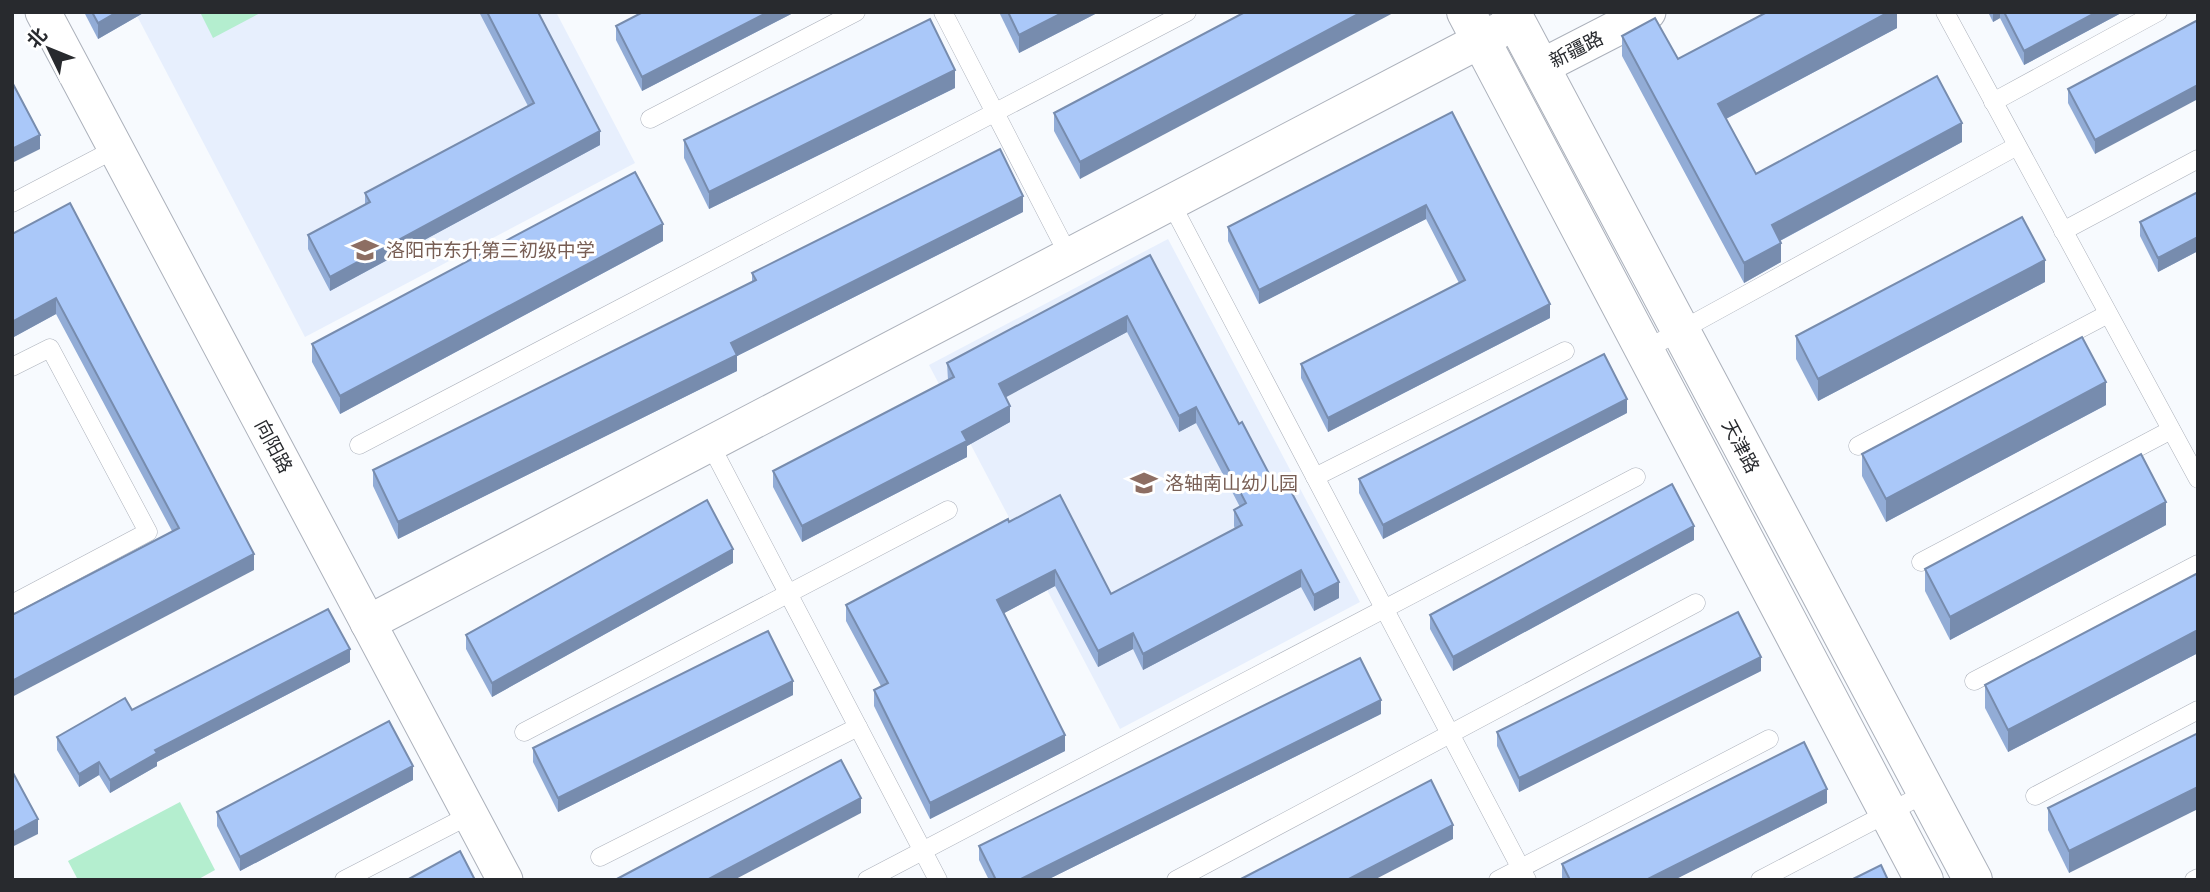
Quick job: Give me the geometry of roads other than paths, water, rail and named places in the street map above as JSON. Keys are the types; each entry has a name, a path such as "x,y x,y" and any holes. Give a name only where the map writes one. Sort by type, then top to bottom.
{"main road":[{"name":"天津路","path":"1514,17 1973,880"},
{"path":"1474,27 1924,880"}],"street":[{"name":"向阳路","path":"43,12 505,880"},
{"name":"新疆路","path":"1542,67 1648,12"},
{"path":"368,623 1171,203 1474,27 1514,17"}],"lane":[{"path":"650,119 856,12"},
{"path":"943,12 1069,256"},
{"path":"359,445 1188,12"},
{"path":"1945,12 2198,479"},
{"path":"1993,102 2158,12"},
{"path":"1644,350 2017,146"},
{"path":"12,203 117,148"},
{"path":"2063,231 2198,159"},
{"path":"1171,203 1524,874"},
{"path":"1858,446 2108,314"},
{"path":"12,367 50,348 148,532 12,604"},
{"path":"1315,477 1565,351"},
{"path":"1921,562 2171,430"},
{"path":"710,444 939,880"},
{"path":"867,880 1636,477"},
{"path":"524,732 948,510"},
{"path":"1974,681 2198,564"},
{"path":"1176,880 1696,603"},
{"path":"2035,796 2198,710"},
{"path":"600,857 858,727"},
{"path":"1498,880 1524,874 1769,739"},
{"path":"1760,880 1926,793"},
{"path":"344,880 470,815"}],"place":[{"name":"洛阳市东升第三初级中学","path":"365,250"},
{"name":"洛轴南山幼儿园","path":"1144,483"}]}
